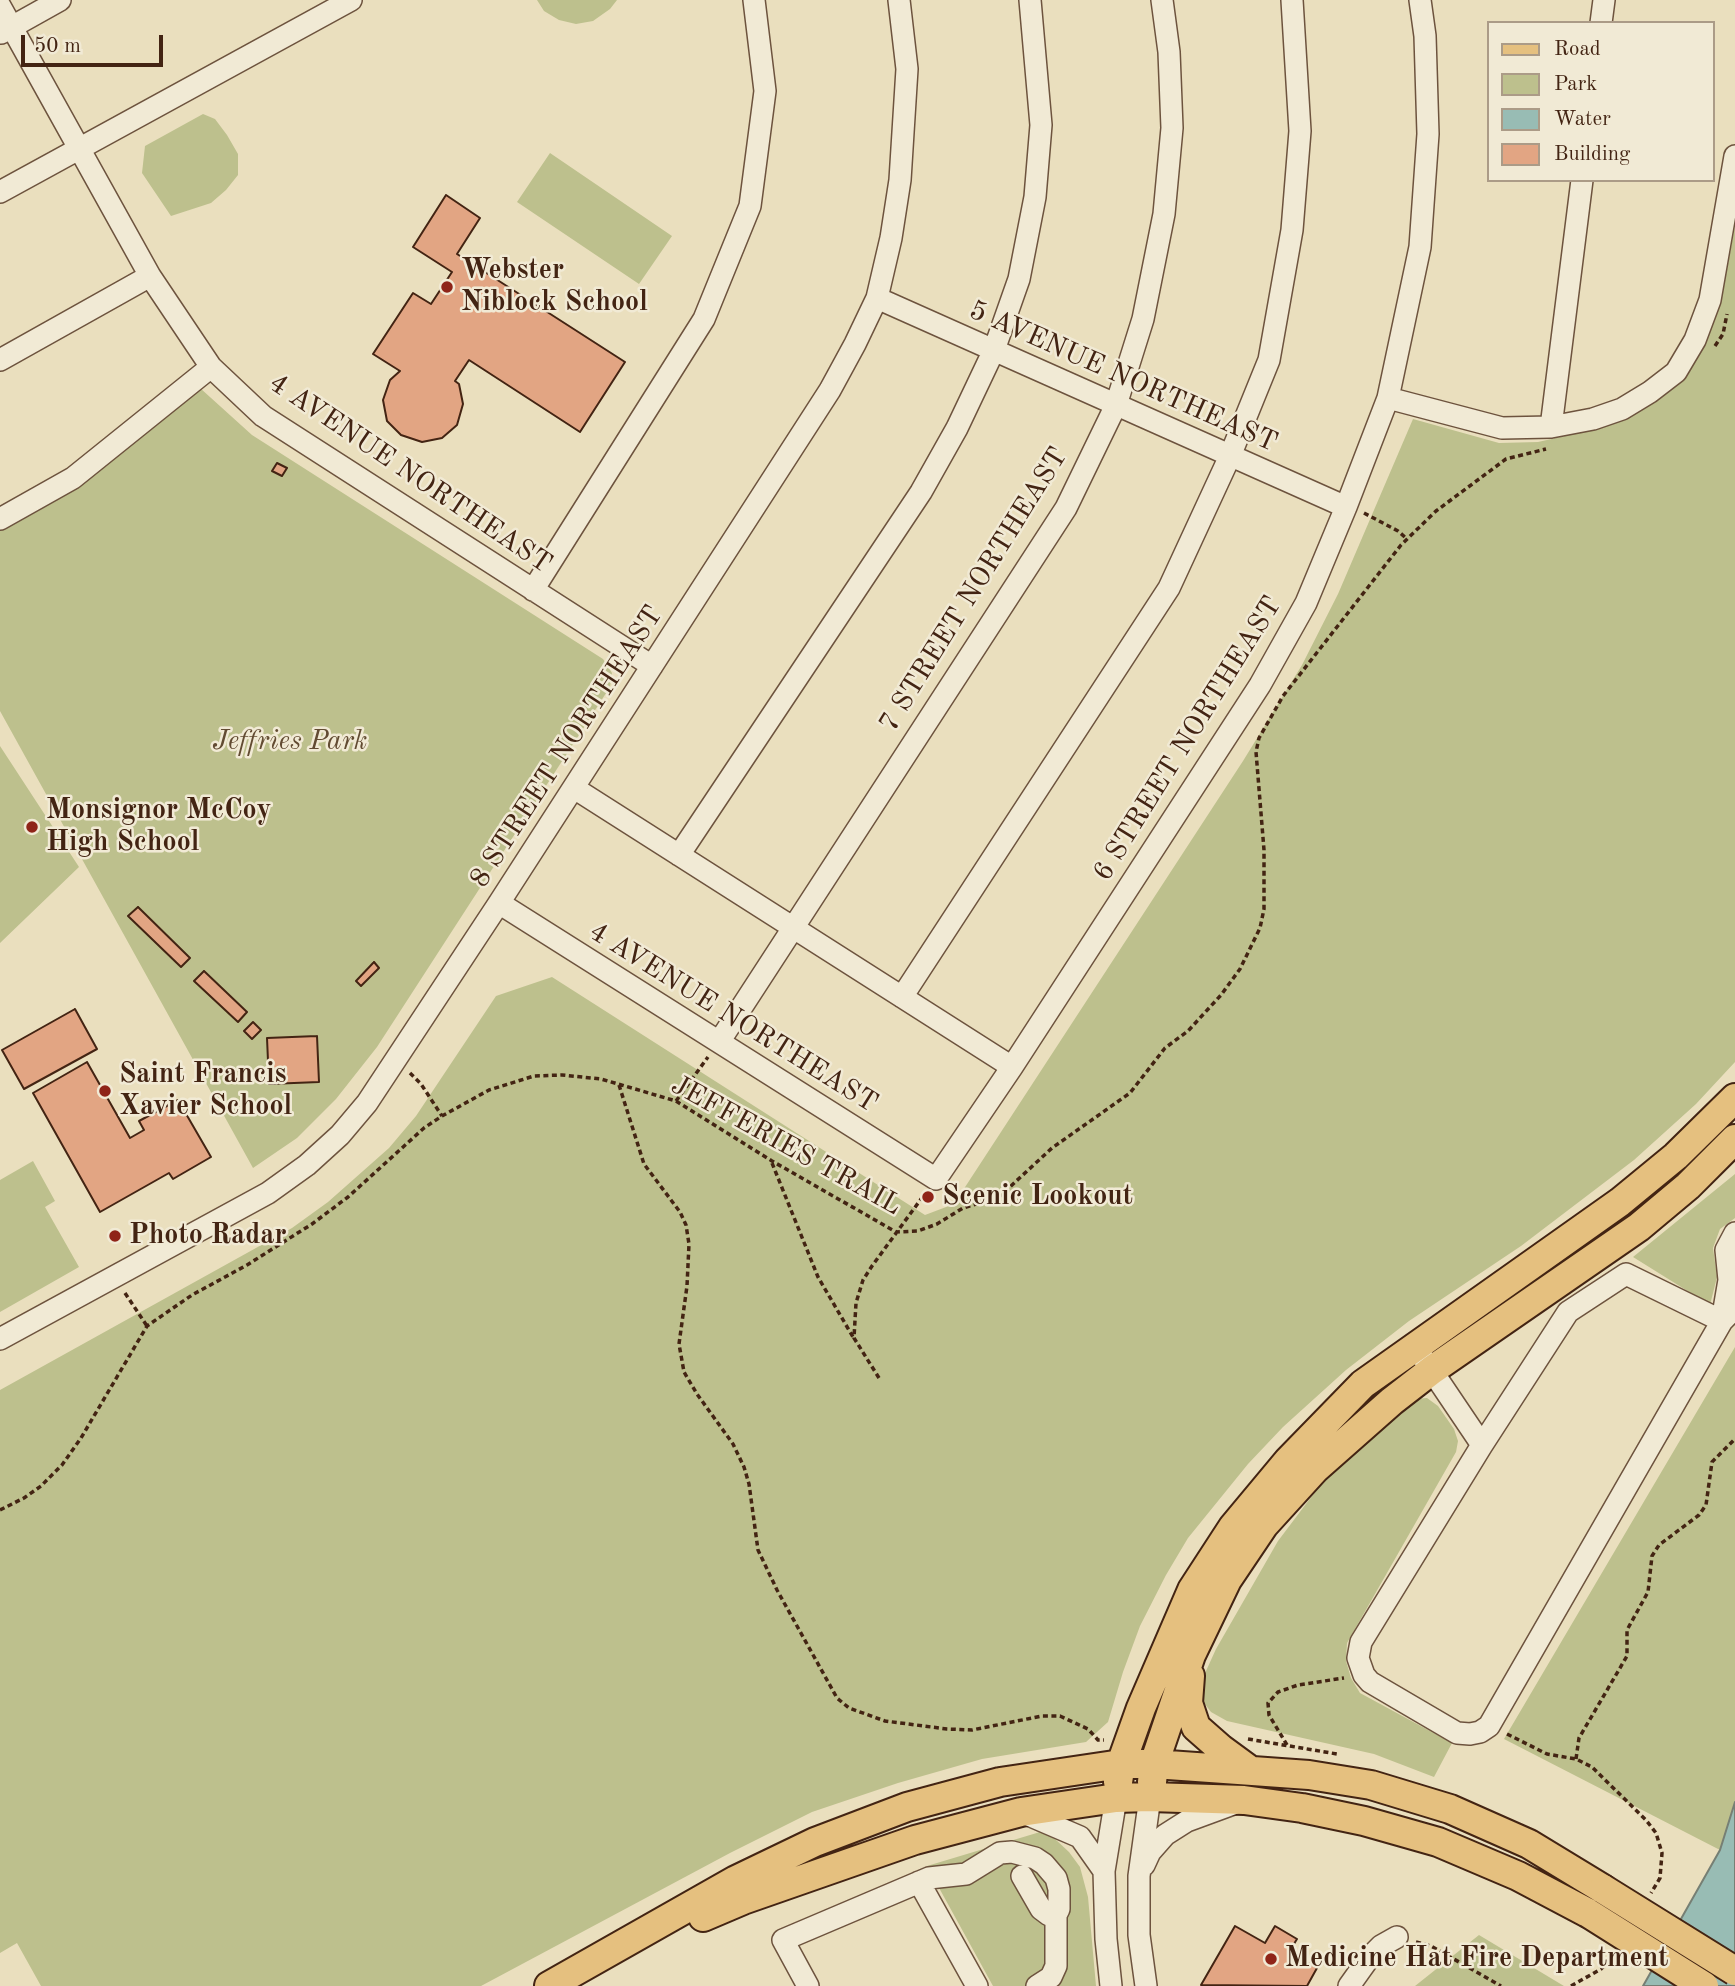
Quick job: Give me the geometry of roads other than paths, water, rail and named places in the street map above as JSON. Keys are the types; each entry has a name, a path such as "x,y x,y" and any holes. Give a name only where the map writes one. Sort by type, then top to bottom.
{"main road":[{"path":"1116,1798 1125,1752 1164,1651 1192,1590 1233,1527 1287,1461 1363,1384 1620,1202 1676,1156 1735,1098"},
{"path":"1150,1797 1154,1764 1191,1655 1227,1580 1264,1525 1315,1469 1392,1401 1432,1370 1639,1227 1688,1186 1735,1139"},
{"path":"1191,1655 1188,1703 1196,1727 1251,1771"},
{"path":"549,1986 736,1880 815,1842 907,1807 1125,1752 1154,1764 1309,1775 1371,1785 1450,1809 1529,1844 1735,1971"},
{"path":"578,1971 743,1900 915,1840 1021,1812 1116,1798 1150,1797 1244,1801 1302,1808 1364,1821 1438,1843 1518,1877 1588,1913 1704,1986"}],"street":[{"path":"6,30 60,0"},
{"path":"0,192 351,0"},
{"path":"534,590 704,319 750,206 765,91 754,0"},
{"name":"8 STREET NORTHEAST","path":"0,1339 268,1193 307,1165 340,1135 367,1103 830,390 877,298 891,238 905,122 907,69 900,0"},
{"path":"680,855 921,492 957,428 993,350 1019,279 1035,197 1041,125 1030,0"},
{"name":"7 STREET NORTHEAST","path":"719,1042 1066,508 1116,405 1143,319 1164,214 1171,128 1169,52 1162,0"},
{"path":"902,997 1169,588 1230,456 1269,360 1292,230 1300,131 1292,0"},
{"name":"6 STREET NORTHEAST","path":"936,1180 1260,685 1306,603 1346,507 1388,398 1420,247 1427,134 1425,36 1420,0"},
{"path":"1601,21 1604,0"},
{"name":"4 AVENUE NORTHEAST","path":"0,6 6,30 78,148 150,276 211,367 263,416 652,666"},
{"path":"1388,398 1502,428 1552,437 1622,409 1650,392 1676,372 1695,340 1710,300 1735,156"},
{"path":"1552,437 1581,182"},
{"path":"0,360 150,276"},
{"name":"5 AVENUE NORTHEAST","path":"877,298 1346,507"},
{"path":"0,519 73,478 211,367"},
{"path":"574,788 1012,1067"},
{"name":"4 AVENUE NORTHEAST","path":"499,903 936,1180"},
{"path":"1729,1315 1626,1274 1568,1312 1482,1445 1361,1642 1358,1658 1364,1675 1370,1682 1457,1733 1480,1732 1489,1726 1729,1315 1726,1250 1735,1233"},
{"path":"1415,1345 1482,1445"},
{"path":"1146,1986 1139,1935 1139,1876 1150,1797"},
{"path":"1111,1986 1106,1939 1104,1871 1116,1798"},
{"path":"1139,1876 1150,1852 1165,1835 1187,1821 1244,1801"},
{"path":"1021,1812 1080,1837 1104,1871"},
{"path":"808,1986 783,1940 929,1878 966,1874 1000,1853 1013,1852 1025,1854 1044,1864 1056,1878 1060,1899 1056,1915 1056,1966 1051,1977 1037,1986"},
{"path":"1022,1877 1041,1909 1049,1915 1056,1915"},
{"path":"919,1882 977,1986"},
{"path":"1349,1986 1369,1958 1381,1946 1397,1937"}],"water":[{"path":"1735,1802 1735,1986 1643,1986 1720,1850"}],"place":[{"name":"Webster Niblock School","path":"447,287"},
{"name":"Monsignor McCoy High School","path":"32,827"},
{"name":"Saint Francis Xavier School","path":"105,1091"},
{"name":"Scenic Lookout","path":"928,1197"},
{"name":"Photo Radar","path":"115,1236"},
{"name":"Medicine Hat Fire Department","path":"1271,1959"}],"park label":[{"name":"Jeffries Park","path":"290,742"}]}
